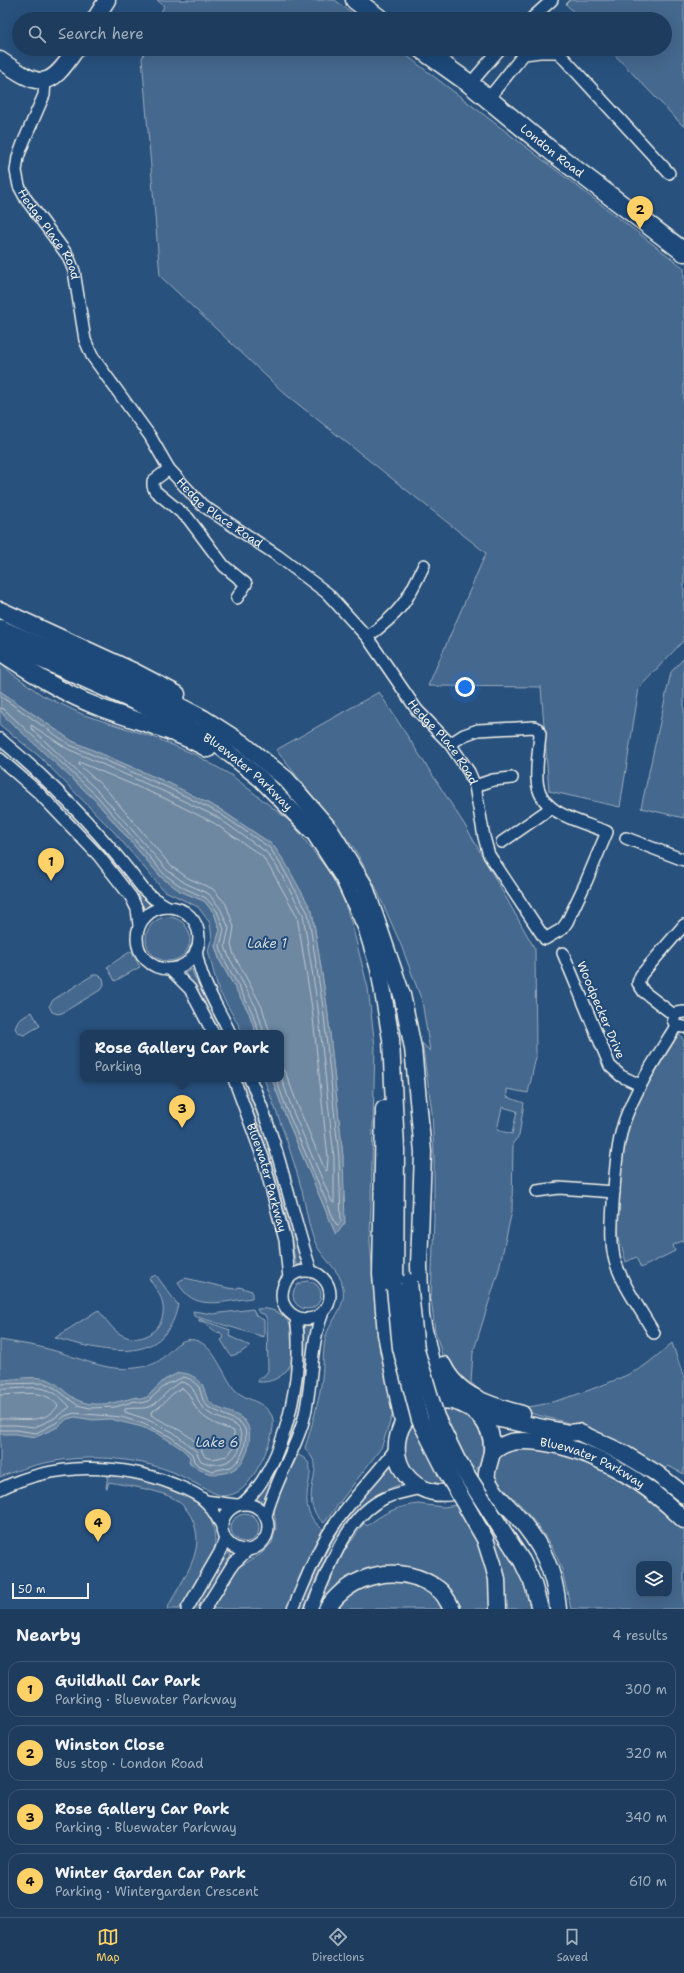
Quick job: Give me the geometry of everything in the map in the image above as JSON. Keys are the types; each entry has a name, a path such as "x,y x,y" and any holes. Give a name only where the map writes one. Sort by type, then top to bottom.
{"main road":[{"path":"356,0 371,12"},
{"name":"London Road","path":"431,56 470,84 555,154 684,252"}],"street":[{"path":"99,12 107,0"},
{"path":"539,12 552,0"},
{"path":"0,60 21,74 34,80 45,81 54,78 63,70 72,56"},
{"path":"470,84 494,56"},
{"path":"488,99 522,56"},
{"path":"562,56 669,173"},
{"name":"Hedge Place Road","path":"45,81 44,95 18,157 16,172 19,186 26,199 68,256 74,271 85,340 92,356 150,436 169,469 202,505 278,556 327,593 367,637 417,710 450,744 469,772 475,786 484,837 489,855 545,939 562,929 567,922 607,832 551,808"},
{"path":"169,469 154,481 153,486 155,491 188,518 224,566 246,584 237,598"},
{"path":"367,637 399,610 410,595 424,565"},
{"path":"0,610 135,672 204,710 231,729 286,779"},
{"name":"Bluewater Parkway","path":"0,628 7,643 196,731 230,753 261,779 314,834 343,877 366,927 378,969 387,1010"},
{"name":"Bluewater Parkway","path":"7,643 196,714 242,743 286,779 330,830 365,887 386,945"},
{"path":"450,744 464,735 478,730 534,727 538,729 540,734 537,780 540,794 551,808 502,842"},
{"path":"0,739 58,790 87,820 144,890 153,898 168,907 182,911 194,921 198,930 199,941 196,950 186,964 170,969 152,965 144,958 138,949 136,939 139,925 137,909 131,897 99,856 38,792 0,759"},
{"path":"475,786 493,780 512,778"},
{"path":"626,838 684,860"},
{"path":"139,925 151,912 168,907"},
{"path":"654,1333 622,1278 615,1261 612,1229 614,1192 618,1150 624,1123 640,1085 680,1020 644,992 638,983 641,975 684,925"},
{"path":"386,945 405,1041 412,1154 402,1286 401,1348 420,1420 446,1471 485,1539 494,1564 498,1609"},
{"path":"386,945 402,995 413,1048 416,1071 423,1152 419,1266 421,1316 431,1362 444,1400 462,1403 480,1416 488,1428 492,1441 492,1453 483,1474 493,1489 528,1528 546,1556 554,1582 558,1609"},
{"path":"196,950 198,965 204,983 228,1030"},
{"name":"Woodpecker Drive","path":"563,953 610,1066 621,1076 640,1085"},
{"path":"170,969 190,989 210,1030"},
{"path":"387,1010 391,1039 402,1286 416,1350 436,1417 457,1460 522,1561 536,1591 540,1609"},
{"path":"387,1010 381,1274 386,1334 408,1417 397,1436 396,1447 404,1471 411,1481 421,1488 440,1493 452,1492"},
{"name":"Bluewater Parkway","path":"235,1082 263,1158 285,1240 289,1278 283,1288 283,1302 286,1309 296,1318"},
{"name":"Bluewater Parkway","path":"251,1082 278,1154 299,1235 311,1271"},
{"path":"537,1191 560,1188 614,1192"},
{"path":"205,1609 233,1564 248,1550 261,1544 266,1537 268,1530 266,1516 270,1500 293,1452 303,1421 311,1380 316,1330 330,1301 331,1294 325,1279 311,1271 303,1271 289,1278"},
{"path":"221,1524 226,1512 239,1504 260,1485 285,1429 298,1368 299,1340 296,1318 310,1320 322,1315"},
{"path":"421,1316 434,1340 445,1370 455,1384 465,1392 502,1408 578,1432"},
{"name":"Bluewater Parkway","path":"480,1416 570,1433 578,1432 623,1453 656,1473 684,1495"},
{"name":"Bluewater Parkway","path":"492,1453 503,1444 517,1441 546,1443 572,1449 604,1463 640,1484 684,1520"},
{"path":"293,1609 317,1553 329,1533 353,1499 396,1447"},
{"path":"0,1489 40,1474 59,1471 106,1468 134,1472 167,1481 193,1493 205,1501 221,1524 225,1539 235,1548 248,1550"},
{"path":"310,1609 342,1541 366,1510 384,1498 421,1488"},
{"path":"205,1501 256,1506 266,1516"},
{"path":"187,1609 220,1552 225,1539"},
{"path":"327,1609 338,1594 354,1583 370,1576 390,1574 411,1576 438,1589 452,1609"}],"shaded area":[{"path":"157,0 335,0 351,12 161,12 164,6"},
{"path":"570,0 684,0 684,127 616,56 672,56 672,12 573,12 566,4"},
{"path":"143,56 407,56 684,268 684,640 639,688 620,807 549,791 541,687 428,686 486,553 284,393 160,276"},
{"path":"684,658 684,818 641,808 671,672"},
{"path":"0,661 10,672 42,695 84,715 153,737 194,754 231,775 292,823 329,872 343,898 352,925 368,988 375,1046 370,1242 380,1354 390,1378 393,1397 392,1416 381,1448 324,1523 315,1513 313,1507 311,1496 315,1466 312,1458 305,1448 319,1396 325,1338 343,1301 343,1288 339,1275 321,1253 314,1240 294,1163 280,1120 265,1082 273,1082 286,1117 336,1235 343,1157 327,1006 312,911 273,845 221,810 170,784 72,741 0,691"},
{"path":"379,692 466,827 535,949 536,1057 528,1093 507,1089 507,1097 524,1103 519,1136 513,1143 512,1211 498,1273 473,1353 471,1382 480,1390 503,1402 523,1407 534,1406 583,1392 631,1373 641,1368 672,1343 684,1378 684,1474 668,1466 664,1469 627,1446 588,1428 522,1411 475,1394 444,1361 435,1331 431,1298 434,1219 434,1154 432,1112 422,1043 430,1051 422,1001 401,945 375,886 354,848 276,750","holes":["502,1107 517,1111 512,1134 497,1130"]},
{"path":"0,710 94,799 161,877 180,891 204,901 214,913 220,930 215,946 220,961 249,1013 255,1030 241,1030 218,989 208,950 212,938 210,923 198,907 163,890 114,832 40,757 0,725"},
{"path":"0,746 78,818 150,905 144,909 140,900 92,841 39,785 0,752"},
{"path":"168,917 180,921 186,927 190,939 186,951 180,957 168,961 156,957 150,951 146,939 150,927 156,921"},
{"path":"131,951 140,967 115,981 107,967"},
{"path":"192,969 193,974 222,1030 217,1030 185,973"},
{"path":"93,975 98,975 103,978 104,984 102,989 62,1013 58,1014 52,1012 49,1006 53,1000"},
{"path":"32,1012 40,1026 24,1035 18,1033 15,1028 19,1020"},
{"path":"679,1033 684,1041 684,1240 673,1245 675,1251 641,1268 636,1257 626,1262 619,1236 617,1221 617,1196 621,1158 629,1123 640,1096 663,1054"},
{"path":"240,1082 245,1082 269,1144 283,1189 300,1257 304,1264 296,1265 292,1241 274,1170 249,1101"},
{"path":"156,1275 178,1305 171,1326 159,1339 145,1347 128,1350 110,1350 55,1338 98,1310 112,1327 122,1335 130,1338 138,1338 152,1333 157,1328 163,1314 161,1298 149,1278"},
{"path":"185,1278 228,1288 235,1289 239,1287 252,1291 252,1298 210,1303 200,1301 192,1298 184,1292 178,1282"},
{"path":"307,1281 317,1285 321,1295 317,1305 307,1309 297,1305 293,1295 297,1285"},
{"path":"253,1309 256,1316 264,1320 264,1337 194,1316 193,1311 213,1314"},
{"path":"257,1309 273,1311 285,1318 292,1330 295,1344 293,1359 286,1371 274,1379 258,1382 258,1379 264,1376 268,1371 267,1319 264,1314 259,1313"},
{"path":"199,1319 230,1330 229,1336 250,1346 240,1353 231,1356 221,1340 224,1338 220,1332 217,1333 204,1322 199,1321"},
{"path":"304,1325 312,1325 301,1408 291,1441 263,1502 257,1499 279,1458 294,1415 299,1394 304,1348"},
{"path":"0,1340 52,1350 103,1366 124,1369 140,1367 157,1362 180,1342 185,1340 198,1341 210,1350 239,1394 260,1404 269,1411 272,1416 273,1423 269,1443 259,1466 247,1484 238,1492 226,1496 213,1493 173,1472 152,1465 108,1458 64,1460 21,1469 0,1477"},
{"path":"444,1409 459,1412 472,1420 480,1433 483,1448 480,1463 472,1476 459,1484 444,1487 429,1484 416,1476 408,1463 405,1448 408,1433 416,1420 429,1412"},
{"path":"513,1446 568,1454 584,1460 615,1476 658,1505 684,1528 684,1609 571,1609 562,1570 548,1540 514,1498 510,1503 494,1478 495,1461 501,1454"},
{"path":"298,1455 307,1461 310,1468 307,1497 308,1509 313,1520 325,1531 305,1567 288,1609 212,1609 237,1568 261,1554 272,1543 276,1528 274,1510 276,1498"},
{"path":"391,1464 402,1484 390,1488 372,1498 362,1506 349,1521 326,1557 304,1609 300,1609 317,1569 338,1532 362,1497"},
{"path":"108,1475 137,1479 169,1488 184,1494 197,1503 207,1513 214,1529 214,1550 207,1566 182,1609 167,1609 194,1557 197,1541 195,1526 192,1519 178,1501 164,1494 109,1482 106,1488"},
{"path":"478,1502 517,1563 535,1609 504,1609 473,1505"},
{"path":"418,1504 443,1507 458,1505 481,1549 490,1575 491,1609 461,1609 454,1598 439,1584 348,1578 335,1588 326,1598 322,1598 343,1553 364,1523 367,1526 379,1517 391,1511 404,1506"},
{"path":"245,1514 255,1518 259,1528 255,1538 245,1542 235,1538 231,1528 235,1518"},
{"path":"226,1552 231,1555 199,1609 194,1609"},
{"path":"370,1580 420,1582 450,1609 330,1609"}],"water":[{"name":"Lake 1","path":"0,691 72,741 171,784 221,810 273,845 285,862 312,911 327,1006 343,1157 345,1223 336,1235 286,1117 273,1082 284,1082 284,1030 255,1030 249,1013 220,961 215,946 220,930 214,913 204,901 180,891 161,877 94,799 4,716 0,710"},
{"name":"Lake 6","path":"178,1373 188,1374 197,1379 202,1384 209,1401 213,1405 235,1414 247,1424 250,1435 247,1453 242,1462 235,1469 226,1473 207,1473 198,1469 189,1462 190,1457 182,1449 162,1436 142,1427 110,1419 93,1420 75,1417 67,1419 58,1427 36,1437 15,1434 0,1434 0,1380 29,1378 46,1379 50,1380 78,1400 86,1403 102,1404 136,1397 141,1399 147,1397 164,1380"}],"place":[{"name":"Winston Close","path":"640,229"},
{"name":"Guildhall Car Park","path":"51,881"},
{"name":"Rose Gallery Car Park","path":"182,1128"},
{"name":"Winter Garden Car Park","path":"98,1542"}]}
